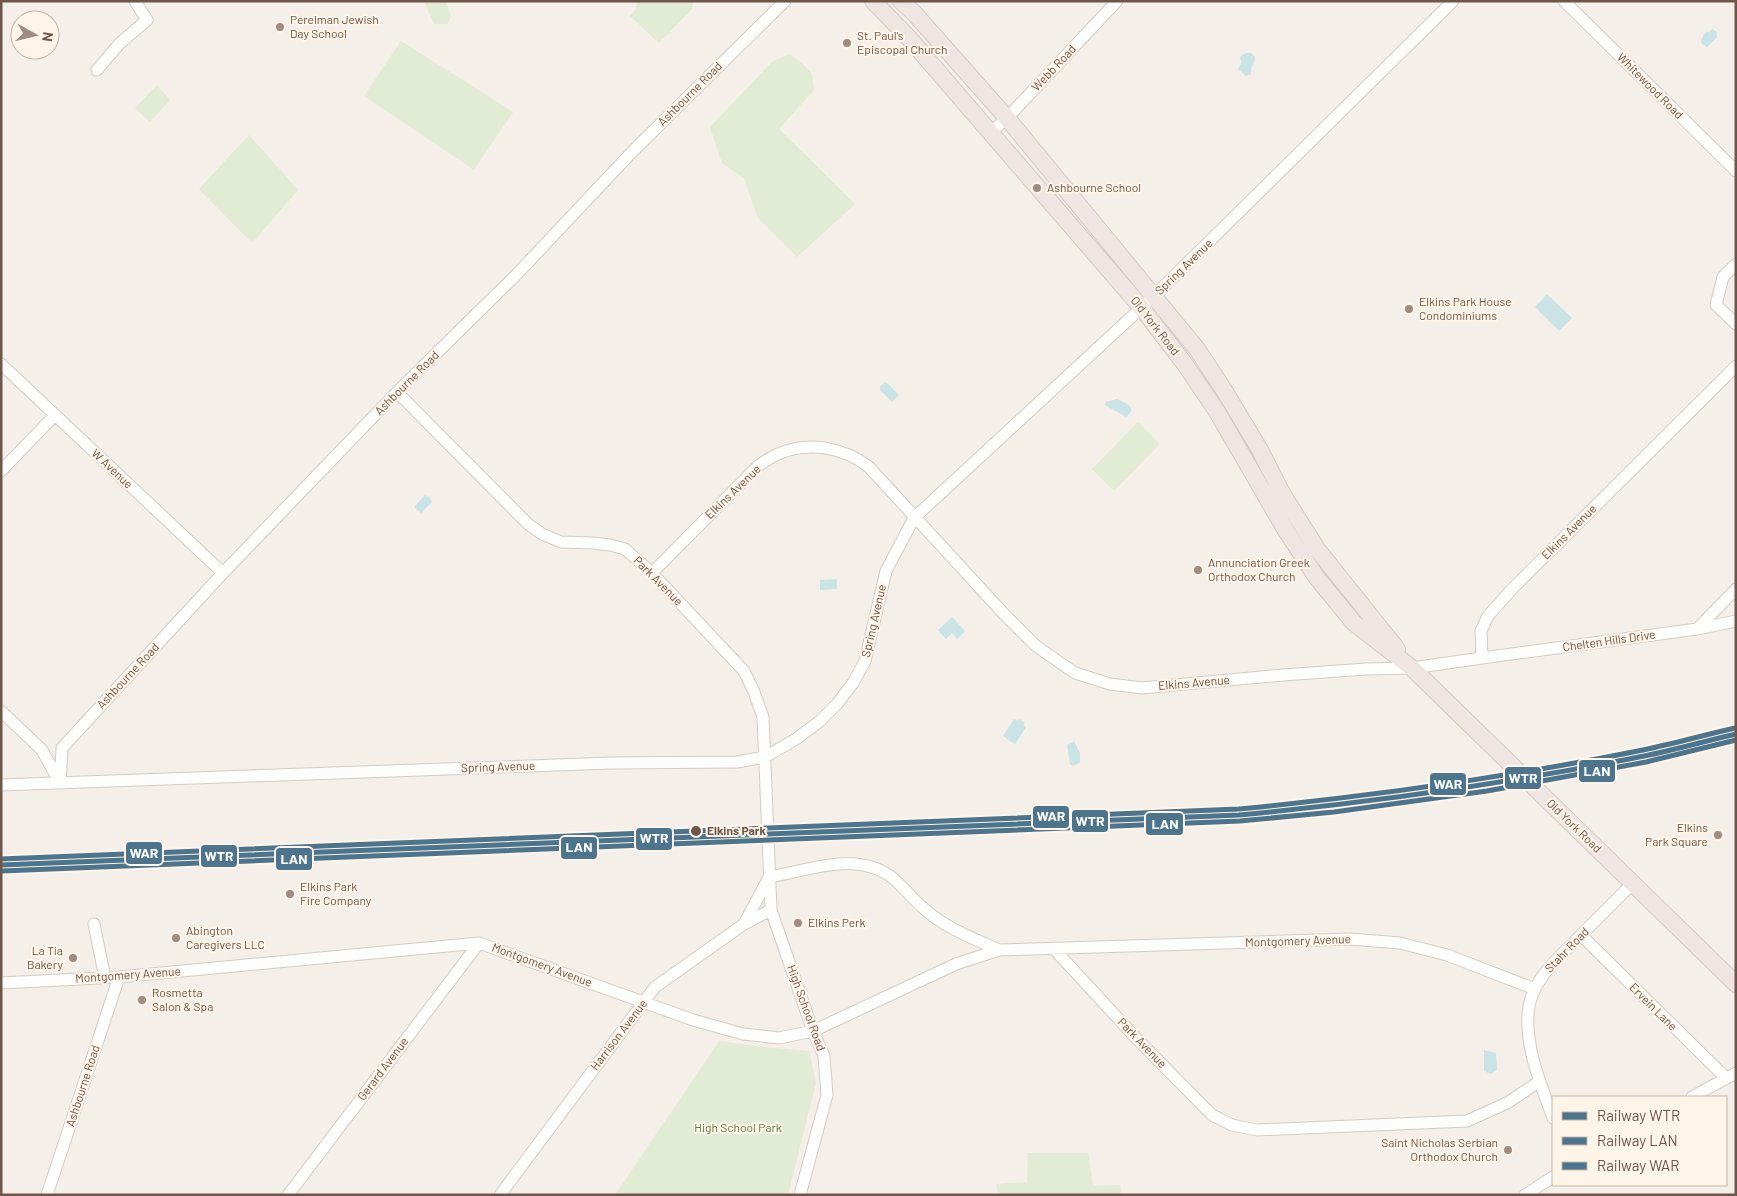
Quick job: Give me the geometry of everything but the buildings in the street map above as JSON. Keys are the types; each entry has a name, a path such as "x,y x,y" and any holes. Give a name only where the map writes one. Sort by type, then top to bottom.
{"highway":[{"name":"Old York Road","path":"873,1 908,37 1141,306 1184,363 1216,410 1285,529 1317,578 1354,623 1412,668 1736,984"},
{"name":"Old York Road","path":"901,1 914,13 1007,118 1197,350 1224,390 1260,450 1283,495 1317,549 1412,668"}],"street":[{"path":"97,70 120,44 147,20 135,1"},
{"name":"Ashbourne Road","path":"60,783 62,748 223,573 397,392 517,274 632,152 785,1"},
{"name":"Webb Road","path":"990,133 1007,118 1117,1"},
{"name":"Spring Avenue","path":"1,785 611,763 737,762 765,756 796,739 820,721 837,704 853,683 865,662 886,571 914,518 1154,296 1453,1"},
{"name":"Whitewood Road","path":"1564,1 1736,171"},
{"path":"1736,264 1723,277 1716,305 1736,324"},
{"name":"W Avenue","path":"1,364 223,573"},
{"name":"Elkins Avenue","path":"652,573 758,466 776,454 790,450 824,448 840,450 855,457 869,467 1003,613 1036,646 1075,673 1110,684 1142,688 1283,674 1412,668 1482,658 1481,631 1488,616 1510,590 1736,366"},
{"name":"Park Avenue","path":"397,392 528,524 542,534 561,542 610,545 625,549 652,573 744,671 754,692 762,717 770,910"},
{"path":"1,471 55,414"},
{"path":"1697,629 1736,590"},
{"name":"Chelten Hills Drive","path":"1482,658 1697,629 1736,621"},
{"path":"1,711 42,750 60,783"},
{"path":"744,924 769,878 838,864 854,863 870,866 887,874 901,885 927,912 999,950 1054,949"},
{"name":"Stahr Road","path":"1552,1115 1529,1041 1528,1013 1535,989 1546,971 1633,883"},
{"name":"Harrison Avenue","path":"500,1195 655,987 744,924 770,910"},
{"name":"High School Road","path":"770,910 813,1031 824,1056 827,1094 800,1195"},
{"path":"94,924 105,978"},
{"name":"Ervein Lane","path":"1581,935 1731,1075"},
{"name":"Montgomery Avenue","path":"1054,949 1350,939 1400,943 1448,955 1535,989"},
{"name":"Montgomery Avenue","path":"1,983 118,977 479,943 693,1020 743,1034 779,1038 813,1031 956,964 999,950"},
{"name":"Gerard Avenue","path":"288,1195 479,943"},
{"name":"Park Avenue","path":"1054,949 1137,1039 1212,1116 1232,1125 1257,1130 1467,1121 1507,1103 1540,1081"},
{"name":"Ashbourne Road","path":"46,1195 118,977"},
{"path":"1694,1096 1731,1075"},
{"path":"1525,1195 1552,1178"}],"green space":[{"path":"424,1 446,1 451,17 447,24 434,24"},
{"path":"637,1 693,1 692,9 659,43 630,16 636,9"},
{"path":"401,41 513,112 474,170 364,96"},
{"path":"789,54 802,63 812,74 814,90 779,129 855,204 797,257 758,218 744,178 722,163 710,127 772,62"},
{"path":"157,85 170,100 150,122 135,108"},
{"path":"249,135 298,190 252,243 199,189"},
{"path":"1138,422 1160,444 1114,491 1092,469"},
{"name":"High School Park","path":"719,1041 809,1051 816,1083 788,1195 615,1195"},
{"path":"1028,1153 1088,1153 1093,1186 1120,1185 1121,1195 998,1195 996,1184 1027,1182"}],"water":[{"path":"1712,29 1717,32 1717,37 1707,47 1701,41 1705,32 1709,32"},
{"path":"1251,53 1255,57 1251,74 1246,76 1238,69 1242,61 1240,59 1241,56"},
{"path":"1547,294 1572,318 1559,331 1535,307"},
{"path":"886,382 899,395 892,402 880,390 880,386"},
{"path":"1117,399 1131,408 1130,414 1126,417 1105,405 1106,402"},
{"path":"425,495 429,496 432,502 421,513 414,507"},
{"path":"837,579 837,589 820,590 820,580"},
{"path":"952,617 965,631 957,639 952,633 946,639 938,630"},
{"path":"1014,719 1018,721 1019,719 1025,723 1023,725 1026,727 1015,744 1003,736"},
{"path":"1074,741 1080,753 1080,762 1073,766 1070,764 1067,745"},
{"path":"1484,1050 1496,1053 1497,1070 1491,1074 1484,1071"}],"rail line":[{"name":"WAR","path":"1,859 1239,809 1391,792 1492,777 1643,750 1735,728"},
{"name":"WTR","path":"1,865 1239,815 1392,798 1493,783 1644,756 1736,734"},
{"name":"LAN","path":"1,871 1240,821 1334,812 1487,791 1646,762 1736,740"}],"place":[{"name":"Perelman Jewish Day School","path":"280,27"},
{"name":"St. Paul's Episcopal Church","path":"847,43"},
{"name":"Ashbourne School","path":"1037,188"},
{"name":"Elkins Park House Condominiums","path":"1409,309"},
{"name":"Annunciation Greek Orthodox Church","path":"1198,570"},
{"name":"Elkins Park","path":"696,831"},
{"name":"Elkins Park Square","path":"1718,835"},
{"name":"Elkins Park Fire Company","path":"290,894"},
{"name":"Elkins Perk","path":"798,923"},
{"name":"Abington Caregivers LLC","path":"176,938"},
{"name":"La Tia Bakery","path":"73,958"},
{"name":"Rosmetta Salon & Spa","path":"142,1000"},
{"name":"Saint Nicholas Serbian Orthodox Church","path":"1508,1150"}]}
